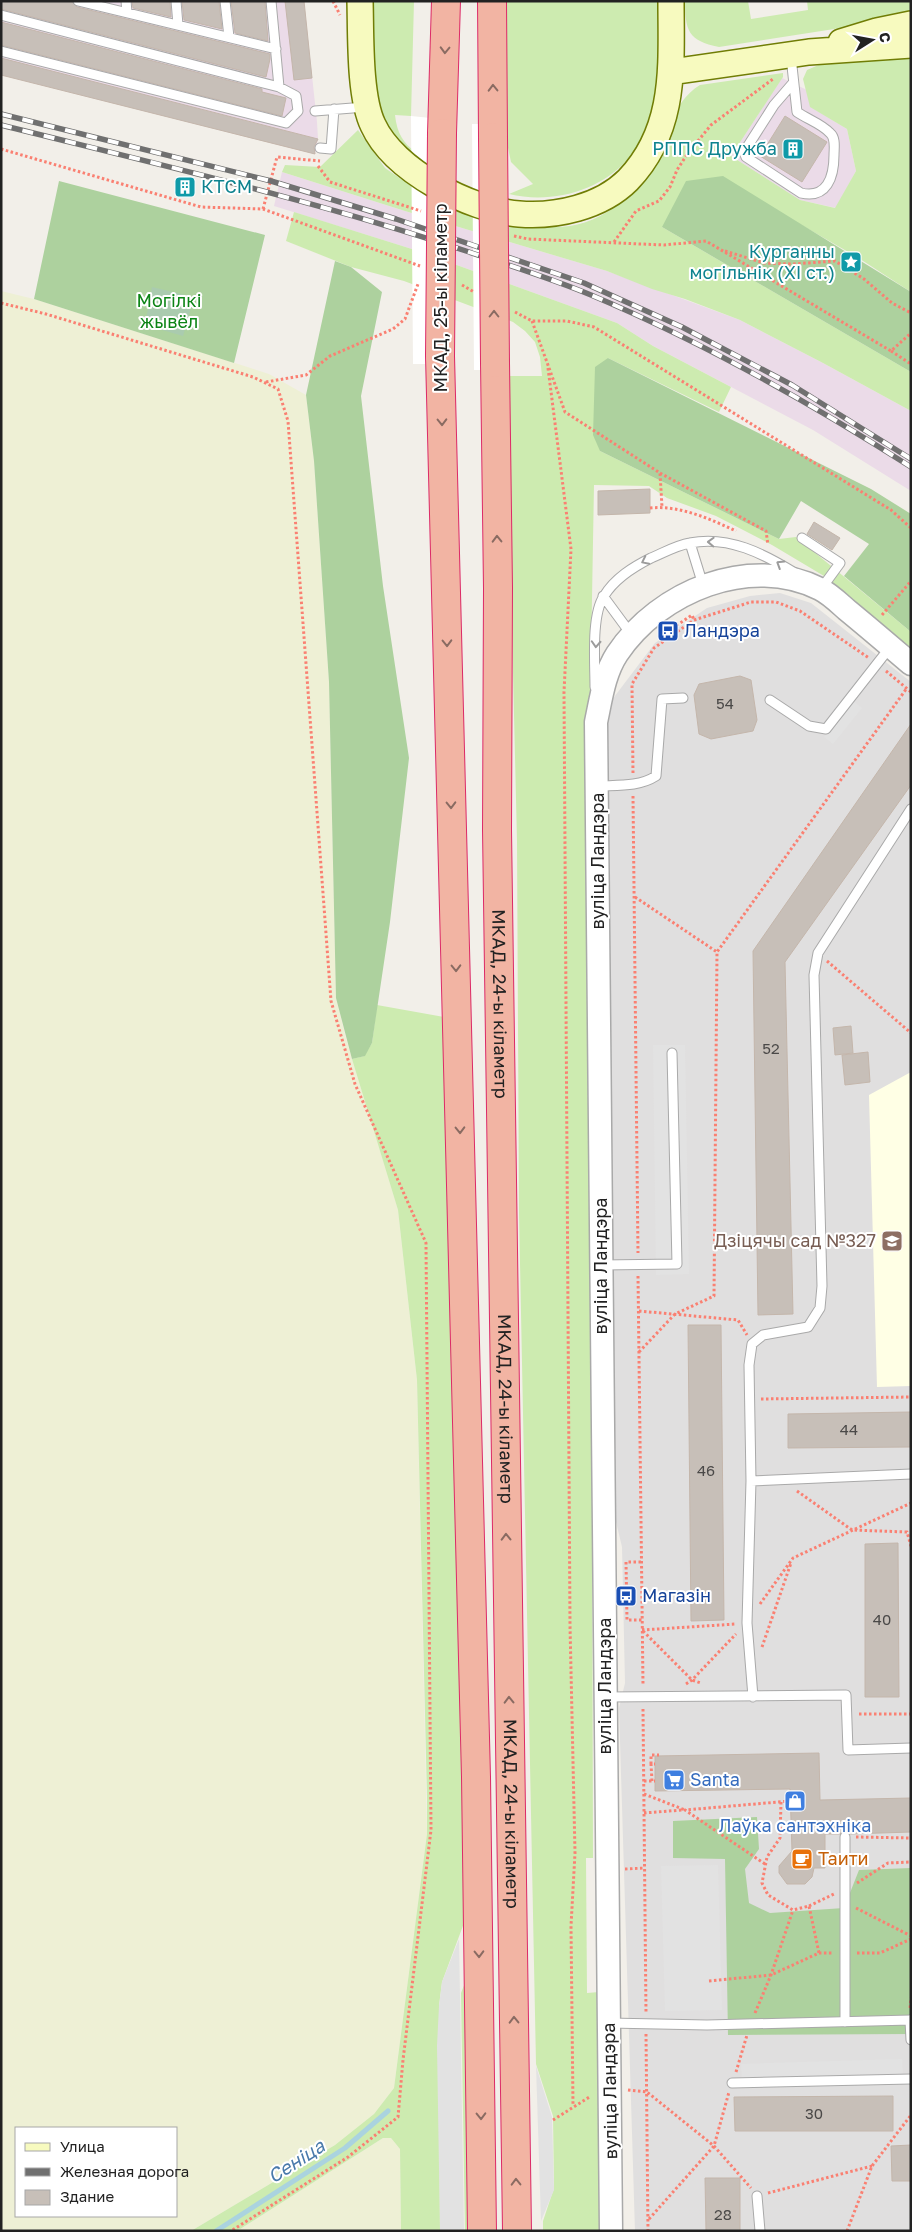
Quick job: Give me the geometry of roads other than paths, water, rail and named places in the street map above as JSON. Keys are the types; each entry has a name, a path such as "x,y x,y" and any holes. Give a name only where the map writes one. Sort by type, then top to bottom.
{"highway":[{"name":"МКАД, 25-ы кіламетр","path":"446,1 442,133 440,356 446,594"},
{"name":"МКАД, 24-ы кіламетр","path":"492,1 494,363 498,588 497,830 517,2231"},
{"name":"МКАД, 24-ы кіламетр","path":"446,594 477,1797 482,2231"}],"main road":[{"path":"360,1 364,78 368,107 372,123 381,140 410,168 431,184 451,194 504,212 521,214 557,213 584,206 605,196 628,180 656,136 668,103 672,1"},
{"path":"797,66 877,31 911,24"},
{"path":"670,72 797,66 911,45"}],"street":[{"name":"вуліца Ландэра","path":"611,2231 596,722 608,674 616,655 632,635 657,612 688,592 703,586 765,574 789,578 821,589 911,664"}],"lane":[{"path":"78,1 276,49"},
{"path":"126,1 127,12"},
{"path":"176,1 178,24"},
{"path":"225,1 229,37"},
{"path":"271,1 279,87"},
{"path":"1,16 279,87 296,96 298,111 286,123 1,51"},
{"path":"797,66 797,112 830,133 834,139 834,172 826,188 819,193 810,195 801,193 746,157 744,152 797,66"},
{"path":"315,111 368,107"},
{"path":"322,148 330,149 334,109"},
{"path":"596,722 597,623 603,596 624,573 653,557 690,543 712,542 732,544 766,555 821,589 840,564 802,538"},
{"path":"690,543 703,586"},
{"path":"603,596 632,635"},
{"path":"770,700 810,726 826,729 891,646"},
{"path":"597,786 633,784 648,781 656,776 662,699 683,698"},
{"path":"754,1697 747,1623 751,1481 749,1365 752,1344 763,1335 808,1327 820,1308 822,1286 814,975 818,953 911,810"},
{"path":"601,1265 677,1264 672,1053"},
{"path":"751,1481 911,1474"},
{"path":"605,1697 846,1695 848,1750 911,1748"},
{"path":"845,1837 845,2022"},
{"path":"609,2023 750,2024 910,2020 911,2040"},
{"path":"732,2083 911,2079"},
{"path":"757,2196 760,2231"}],"waterway":[{"name":"Сеніца","path":"216,2231 345,2148 388,2111"}],"railway":[{"path":"1,114 271,181 396,219 584,283 682,327 792,385 911,459"},
{"path":"1,125 235,183 351,215 560,283 633,313 715,353 834,419 911,467"}],"place":[{"name":"РППС Дружба","path":"793,149"},
{"name":"КТСМ","path":"185,187"},
{"name":"Курганны могільнік (XI ст.)","path":"851,262"},
{"name":"Ландэра","path":"668,631"},
{"name":"Дзіцячы сад №327","path":"892,1241"},
{"name":"Магазін","path":"626,1596"},
{"name":"Santa","path":"674,1780"},
{"name":"Лаўка сантэхніка","path":"795,1801"},
{"name":"Таити","path":"802,1859"}],"park label":[{"name":"Могілкі жывёл","path":"169,311"}]}
